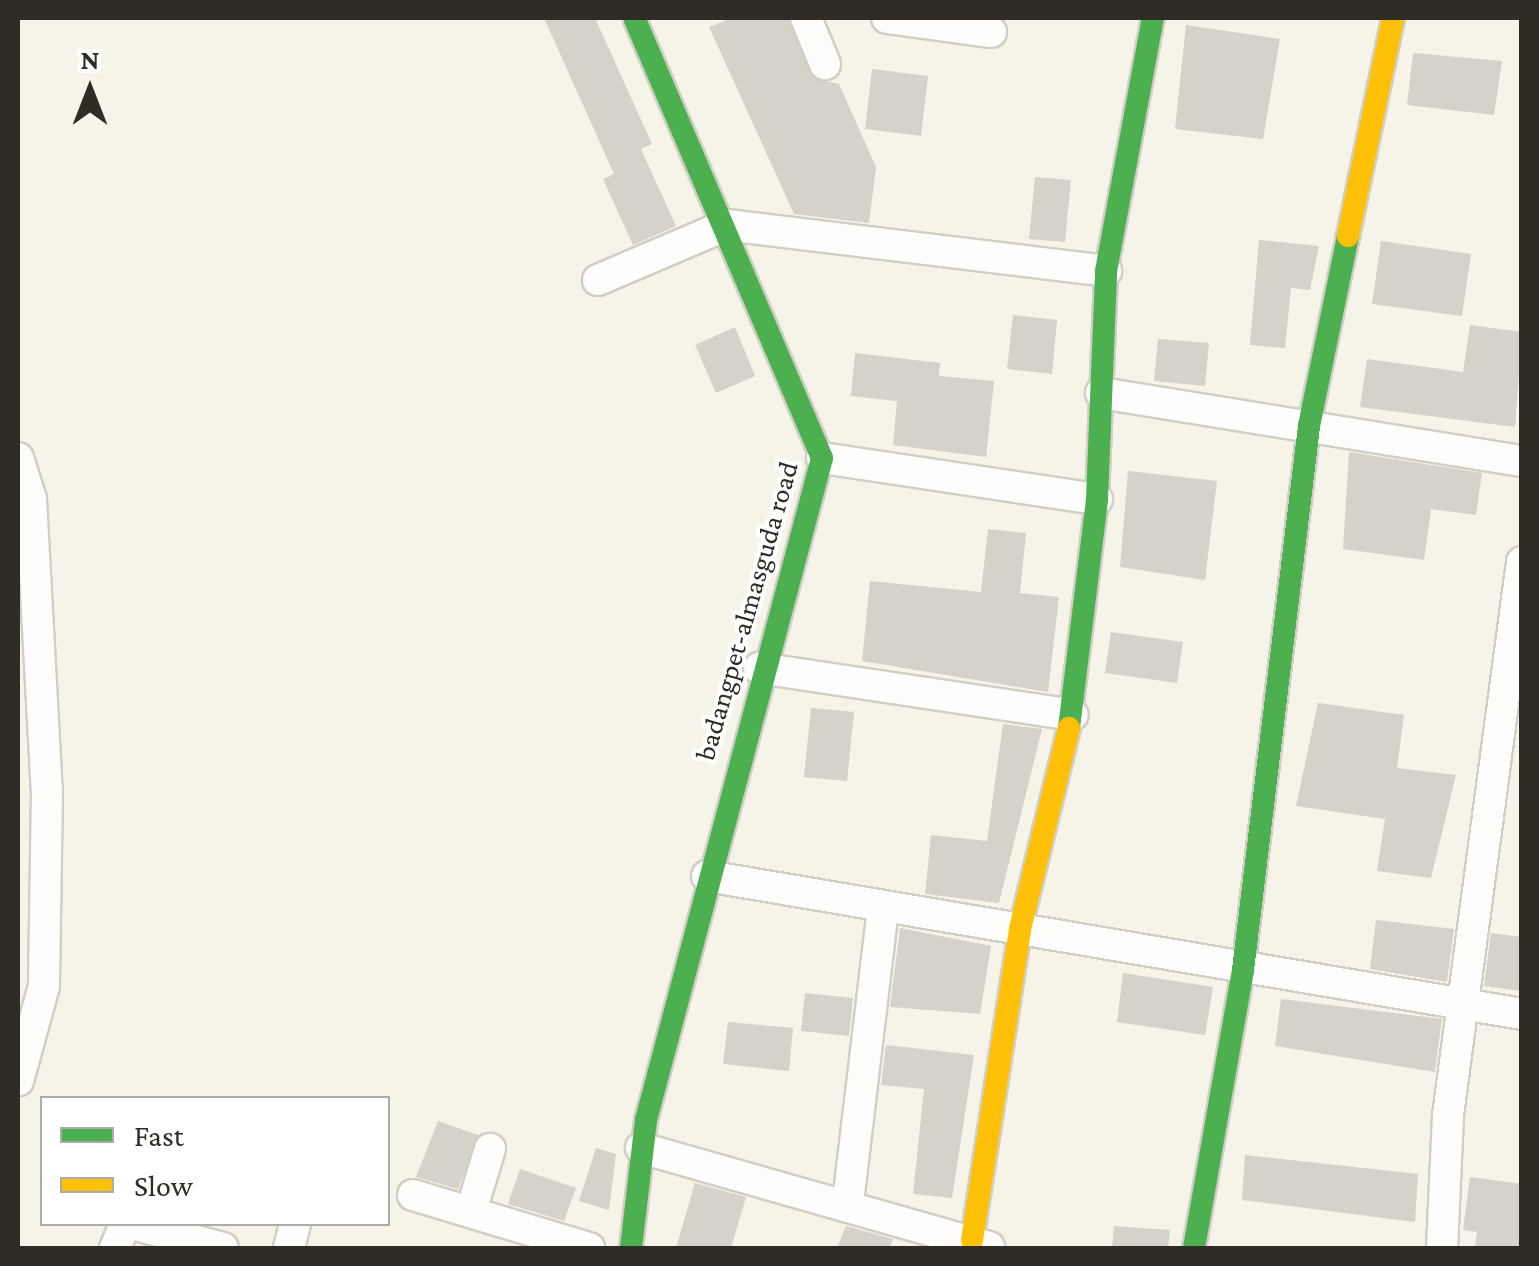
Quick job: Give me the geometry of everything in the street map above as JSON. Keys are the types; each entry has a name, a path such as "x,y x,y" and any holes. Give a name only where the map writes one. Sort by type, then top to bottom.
{"street":[{"name":"badangpet-almasguda road","path":"631,1248 641,1148 759,668 822,458 727,225 634,18"},
{"path":"806,18 825,64"},
{"path":"886,18 991,32"},
{"path":"641,1148 848,1202 982,1244 1020,930 1072,714 1097,499 1106,271 1153,18"},
{"path":"1194,1248 1243,970 1310,426 1393,18"},
{"path":"598,280 727,225 1106,271"},
{"path":"1101,393 1522,461"},
{"path":"18,458 31,499 47,791 44,986 18,1081"},
{"path":"822,458 1097,499"},
{"path":"1442,1248 1463,1006 1522,562"},
{"path":"759,668 1072,714"},
{"path":"707,876 1243,970 1522,1014"},
{"path":"848,1202 883,908"},
{"path":"471,1211 490,1149"},
{"path":"413,1195 590,1248"},
{"path":"140,1226 223,1248"}],"building":[{"path":"544,18 595,18 652,144 641,149 676,226 633,245 603,179 614,174"},
{"path":"732,18 788,18 813,78 839,84 876,167 869,223 794,214 709,27"},
{"path":"1186,25 1280,39 1263,139 1175,129"},
{"path":"1413,53 1502,61 1494,115 1407,105"},
{"path":"872,69 928,76 921,136 865,129"},
{"path":"1035,177 1071,180 1065,242 1029,239"},
{"path":"1259,240 1319,246 1310,290 1291,288 1285,348 1250,345"},
{"path":"1381,241 1471,254 1462,316 1372,304"},
{"path":"1013,315 1057,320 1052,374 1007,369"},
{"path":"1470,325 1522,332 1515,427 1360,407 1367,359 1463,372"},
{"path":"735,327 755,376 716,393 695,345"},
{"path":"1158,339 1209,343 1205,386 1154,381"},
{"path":"855,353 940,363 939,376 994,381 986,457 893,445 897,401 851,396"},
{"path":"1349,452 1482,473 1476,515 1431,509 1424,560 1343,549"},
{"path":"1128,471 1217,481 1205,580 1120,567"},
{"path":"988,529 1026,533 1020,593 1059,597 1048,692 862,661 870,581 981,592"},
{"path":"1111,632 1183,642 1177,683 1105,673"},
{"path":"1318,703 1404,715 1397,768 1456,775 1431,878 1377,871 1385,819 1296,806"},
{"path":"811,708 854,712 847,781 804,777"},
{"path":"1003,724 1042,729 999,903 925,894 931,835 987,841"},
{"path":"1376,920 1454,929 1447,982 1370,969"},
{"path":"900,928 991,946 980,1014 890,1007"},
{"path":"1491,933 1522,937 1522,991 1484,986"},
{"path":"1123,973 1213,987 1205,1035 1117,1022"},
{"path":"805,993 853,998 849,1036 801,1031"},
{"path":"1281,999 1442,1019 1435,1072 1275,1046"},
{"path":"728,1022 793,1028 789,1071 723,1064"},
{"path":"886,1045 974,1055 952,1198 913,1194 924,1089 881,1085"},
{"path":"438,1121 478,1135 458,1189 416,1177"},
{"path":"596,1148 616,1154 609,1210 579,1201"},
{"path":"1245,1155 1418,1174 1415,1222 1242,1200"},
{"path":"520,1169 576,1188 564,1221 508,1204"},
{"path":"1470,1177 1522,1184 1522,1248 1475,1248 1477,1232 1463,1230"},
{"path":"695,1183 746,1197 731,1248 676,1248"},
{"path":"846,1226 893,1239 890,1248 837,1248"},
{"path":"1114,1226 1170,1230 1168,1248 1112,1248"}],"traffic: fast":[{"path":"631,1248 646,1120 822,458 634,18"},
{"path":"1069,728 1097,499 1106,271 1153,18"},
{"path":"1194,1248 1243,970 1309,426 1348,236"}],"traffic: slow":[{"path":"1348,236 1393,18"},
{"path":"972,1240 1020,929 1069,728"}]}
